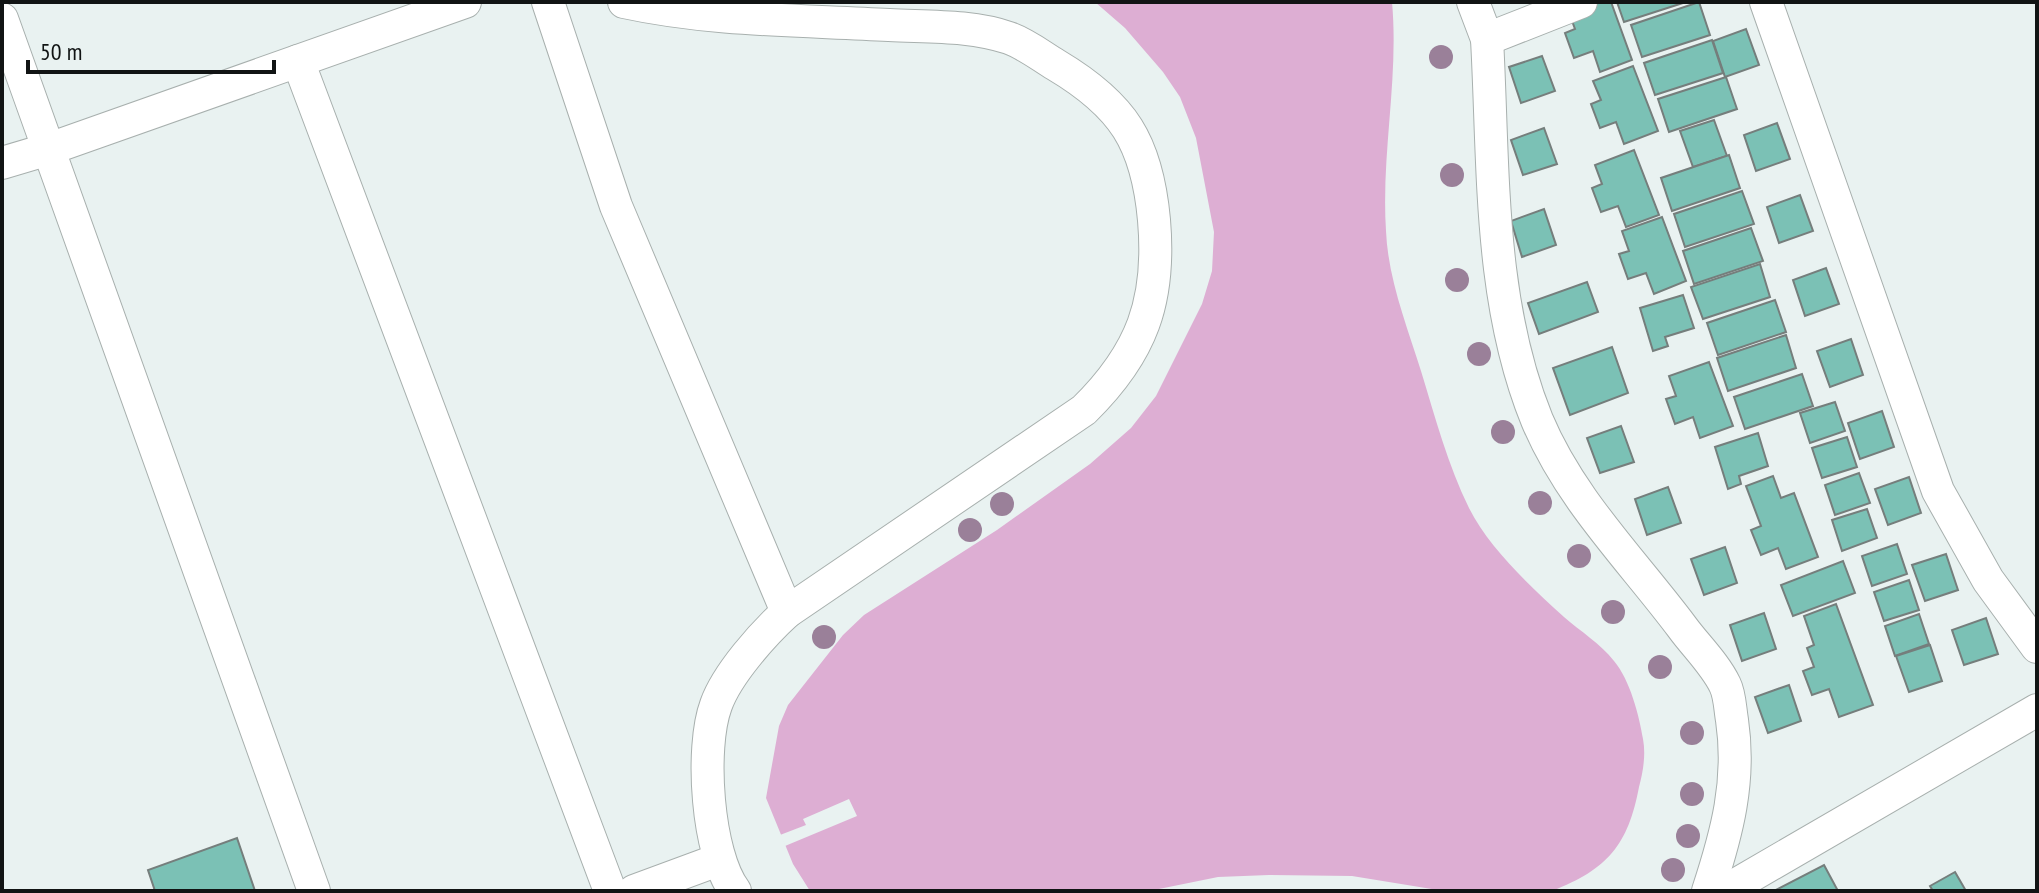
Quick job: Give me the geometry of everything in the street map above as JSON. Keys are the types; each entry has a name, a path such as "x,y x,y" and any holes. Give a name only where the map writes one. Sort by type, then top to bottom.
{"street":[{"path":"2,163 465,2"},
{"path":"548,2 616,206 787,612"},
{"path":"624,2 736,18 970,29 1008,38 1092,87 1125,120 1144,158 1152,204 1156,276 1145,317 1125,366 1114,381 1084,410 787,612 766,631 715,707 709,792 718,860 735,891"},
{"path":"1473,2 1487,39 1502,280 1508,324 1537,420 1575,494 1674,616 1721,679 1729,696 1737,755 1736,780 1725,840 1708,891"},
{"path":"1487,39 1581,2"},
{"path":"1766,2 1938,491 1988,580 2037,647"},
{"path":"2,19 314,891"},
{"path":"298,61 610,891"},
{"path":"1725,891 2037,710"},
{"path":"634,891 718,860"}],"shaded area":[{"path":"1095,2 1392,2 1394,31 1385,202 1390,267 1448,458 1477,523 1538,593 1614,661 1629,688 1639,719 1644,763 1629,825 1612,852 1588,874 1552,891 1444,891 1352,876 1269,875 1218,877 1149,891 810,891 793,864 766,798 779,726 788,705 843,635 864,615 997,530 1090,464 1131,428 1156,396 1202,304 1212,271 1214,232 1196,138 1180,97 1163,72 1125,28"}],"pier":[{"path":"849,799 857,816 785,846 780,835 806,825 803,819"}],"building":[{"path":"1590,2 1611,2 1632,60 1600,72 1593,51 1574,58 1565,33 1575,29 1568,10"},
{"path":"1617,2 1686,2 1624,22"},
{"path":"1699,2 1710,35 1642,57 1631,25"},
{"path":"1746,29 1759,65 1725,77 1713,41"},
{"path":"1712,40 1723,73 1655,95 1644,63"},
{"path":"1542,56 1555,91 1521,103 1509,67"},
{"path":"1633,66 1658,131 1624,144 1616,122 1600,128 1591,104 1601,100 1593,81"},
{"path":"1726,77 1737,109 1669,132 1658,99"},
{"path":"1714,120 1727,156 1693,167 1680,131"},
{"path":"1777,123 1790,159 1756,171 1744,135"},
{"path":"1544,128 1557,164 1523,175 1511,140"},
{"path":"1634,150 1659,215 1626,227 1618,206 1601,212 1592,188 1602,184 1595,165"},
{"path":"1729,155 1740,188 1672,211 1661,178"},
{"path":"1742,191 1754,224 1685,247 1674,214"},
{"path":"1800,195 1813,231 1779,243 1767,207"},
{"path":"1544,209 1556,245 1522,257 1511,221"},
{"path":"1662,217 1686,281 1654,294 1646,273 1628,279 1619,254 1629,251 1622,231"},
{"path":"1751,228 1763,261 1694,284 1683,251"},
{"path":"1760,264 1770,297 1703,319 1691,287"},
{"path":"1826,268 1839,304 1805,316 1793,280"},
{"path":"1587,282 1598,312 1539,334 1528,303"},
{"path":"1683,295 1694,328 1665,337 1668,346 1653,351 1640,308"},
{"path":"1775,300 1786,332 1718,355 1707,323"},
{"path":"1786,335 1796,368 1728,391 1717,358"},
{"path":"1851,339 1863,375 1830,387 1817,351"},
{"path":"1612,347 1628,393 1570,415 1553,368"},
{"path":"1709,362 1733,426 1700,438 1693,417 1675,424 1666,399 1676,396 1669,376"},
{"path":"1802,374 1813,406 1745,429 1734,397"},
{"path":"1835,402 1845,431 1810,443 1800,413"},
{"path":"1882,411 1894,447 1860,459 1848,423"},
{"path":"1621,426 1634,462 1600,473 1587,438"},
{"path":"1758,433 1768,466 1739,476 1741,484 1728,489 1715,447"},
{"path":"1847,437 1857,467 1822,478 1812,448"},
{"path":"1859,473 1870,503 1835,515 1825,485"},
{"path":"1773,476 1781,498 1794,493 1818,557 1786,569 1778,548 1761,555 1751,530 1761,526 1746,486"},
{"path":"1909,477 1921,513 1888,525 1875,489"},
{"path":"1668,487 1681,523 1647,535 1635,499"},
{"path":"1867,509 1877,538 1842,551 1832,520"},
{"path":"1897,544 1907,574 1872,586 1862,556"},
{"path":"1725,547 1737,583 1704,595 1691,559"},
{"path":"1946,554 1958,590 1925,601 1912,565"},
{"path":"1843,561 1855,593 1793,616 1781,585"},
{"path":"1909,580 1919,610 1884,621 1874,592"},
{"path":"1836,604 1873,705 1839,717 1829,689 1812,695 1803,671 1814,667 1807,648 1814,645 1804,616"},
{"path":"1764,613 1776,649 1742,661 1730,625"},
{"path":"1919,614 1929,644 1895,656 1885,626"},
{"path":"1986,618 1998,654 1964,665 1952,630"},
{"path":"1930,645 1942,681 1909,692 1896,656"},
{"path":"1789,685 1801,721 1768,733 1755,697"},
{"path":"237,838 255,891 155,891 148,870"},
{"path":"1824,865 1838,891 1774,891"},
{"path":"1955,872 1966,891 1933,891 1930,886"}]}
